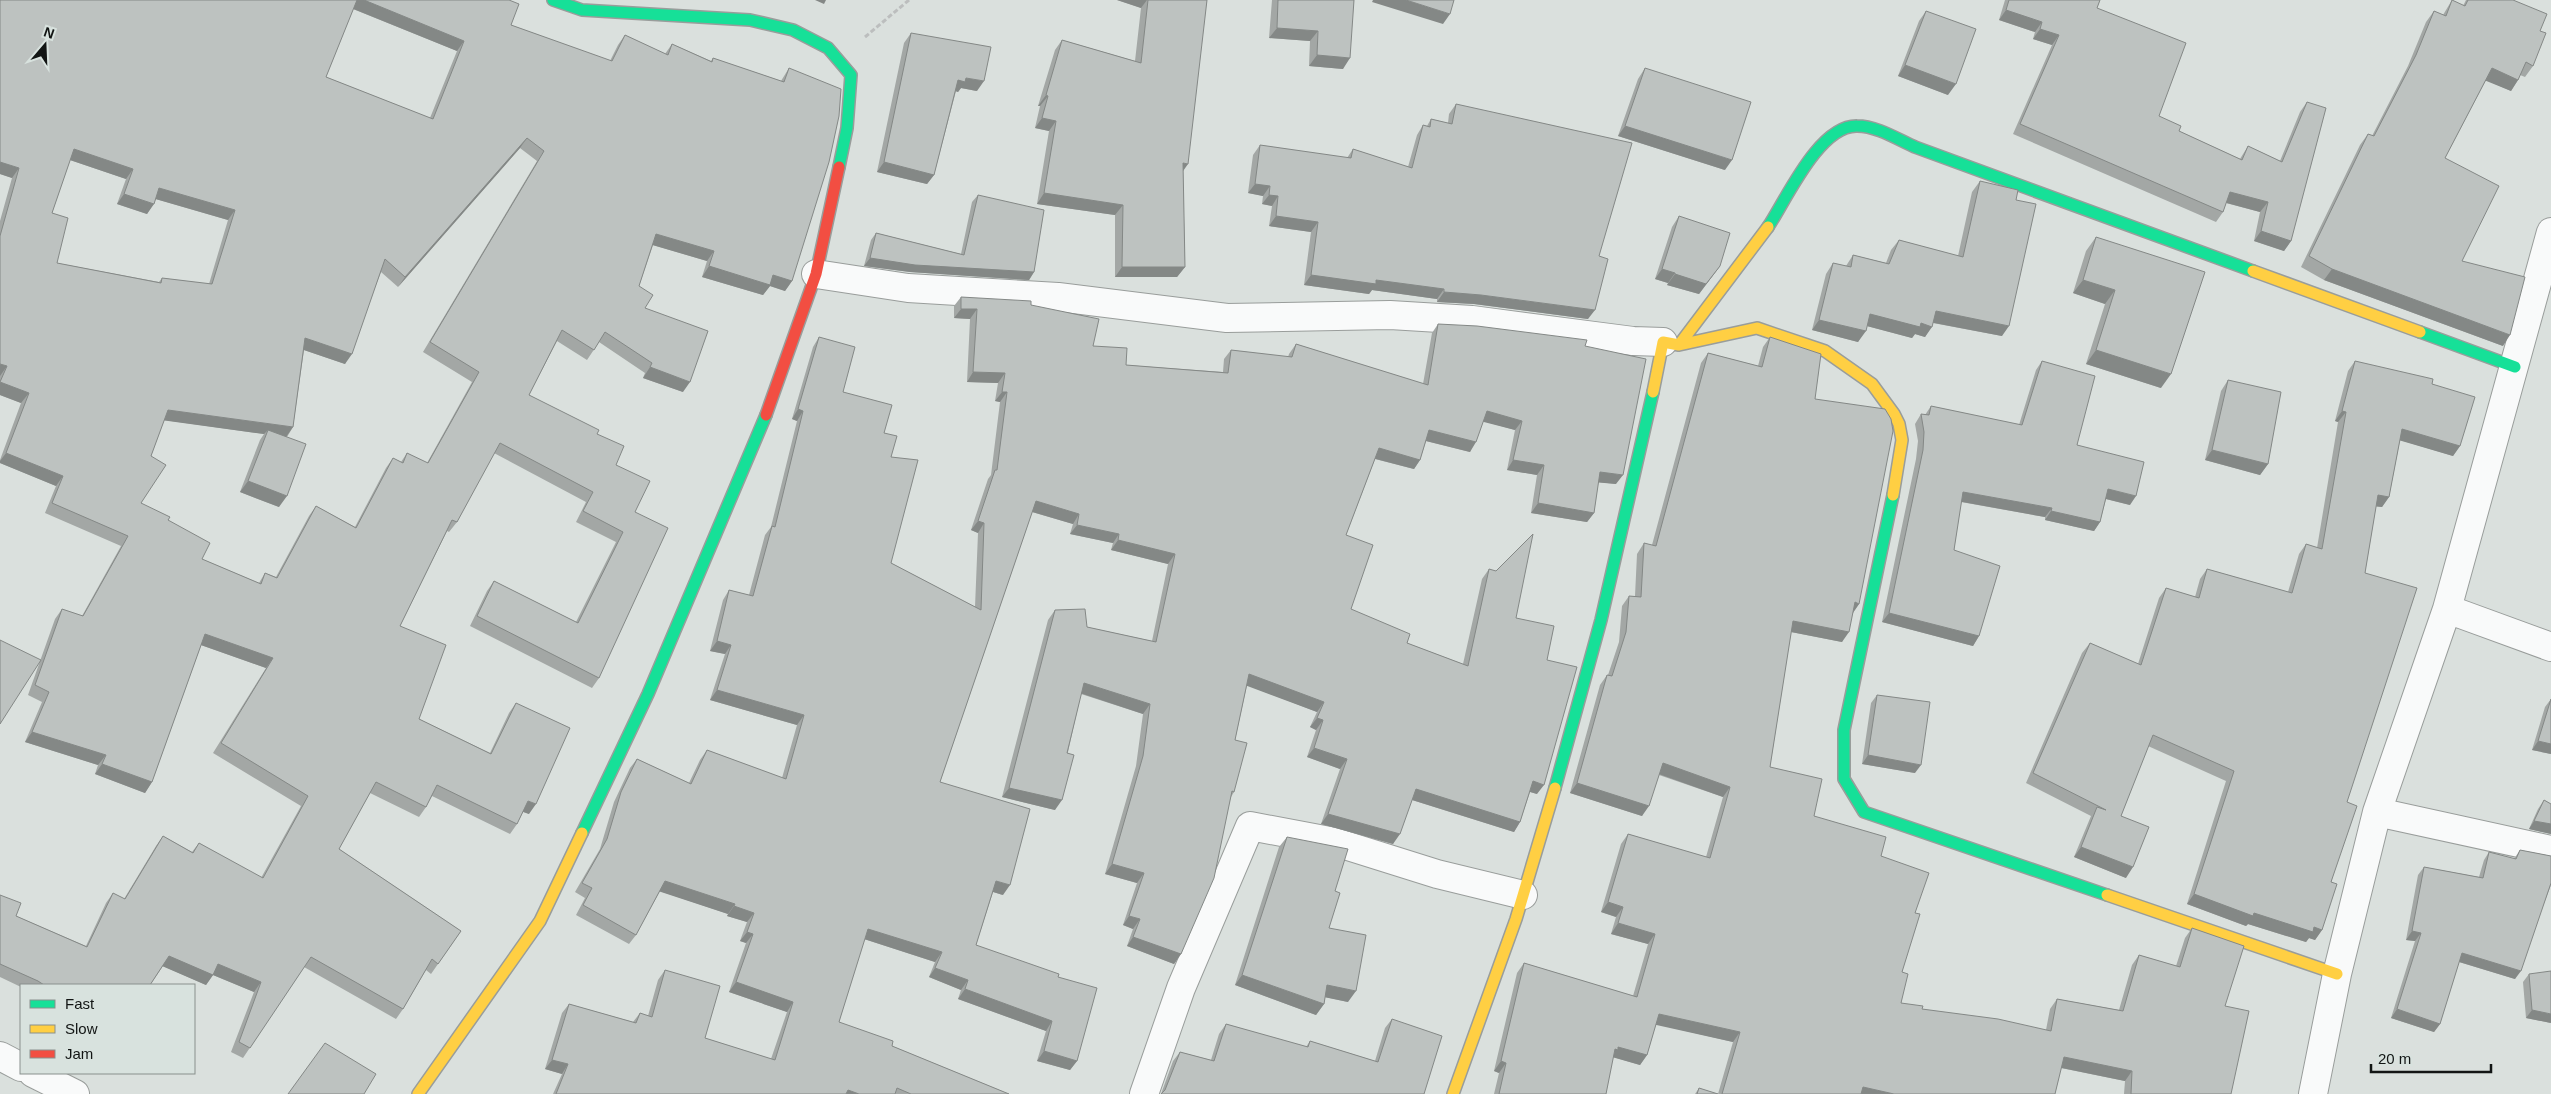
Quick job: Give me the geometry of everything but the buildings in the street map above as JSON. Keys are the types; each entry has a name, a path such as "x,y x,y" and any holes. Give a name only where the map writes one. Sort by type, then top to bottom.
{"street":[{"path":"418,1094 540,921 648,694 766,418 816,274 847,128 850,75 828,48 793,30 750,20 582,10 553,0"},
{"path":"1453,1094 1523,896 1592,657 1639,464 1671,344 1764,234 1803,168 1836,132 1852,125 1873,129 1924,150 2515,367"},
{"path":"2313,1094 2337,974 2376,812 2447,609 2551,232"},
{"path":"816,274 908,288 1058,297 1226,318 1390,315 1472,320 1633,341 1671,344 1757,328 1825,351 1872,384 1899,424 1902,440 1901,456 1844,730 1844,778 1864,812 2337,974"},
{"path":"2447,609 2551,647"},
{"path":"2376,812 2551,850"},
{"path":"1144,1094 1181,988 1250,826 1335,842 1437,874 1523,896"},
{"path":"0,1056 20,1066"},
{"path":"35,1074 75,1094"}],"path":[{"path":"838,60 909,0"}],"traffic: fast":[{"path":"553,0 582,10 750,20 793,30 828,48 851,75 847,128 839,167"},
{"path":"1768,227 1794,183 1817,150 1843,129 1857,126 1872,128 1915,147 2253,271"},
{"path":"2420,332 2515,367"},
{"path":"1555,788 1601,620 1653,392"},
{"path":"582,833 648,694 766,415"},
{"path":"1893,495 1844,730 1844,779 1864,812 2107,895"}],"traffic: slow":[{"path":"1653,392 1663,342 1679,345 1768,227"},
{"path":"2253,271 2420,332"},
{"path":"1679,345 1757,328 1825,351 1872,384 1899,424 1902,440 1893,495"},
{"path":"1453,1094 1516,919 1555,788"},
{"path":"418,1094 540,921 582,833"},
{"path":"2107,895 2337,974"}],"traffic: jam":[{"path":"766,415 816,274 839,167"}]}
